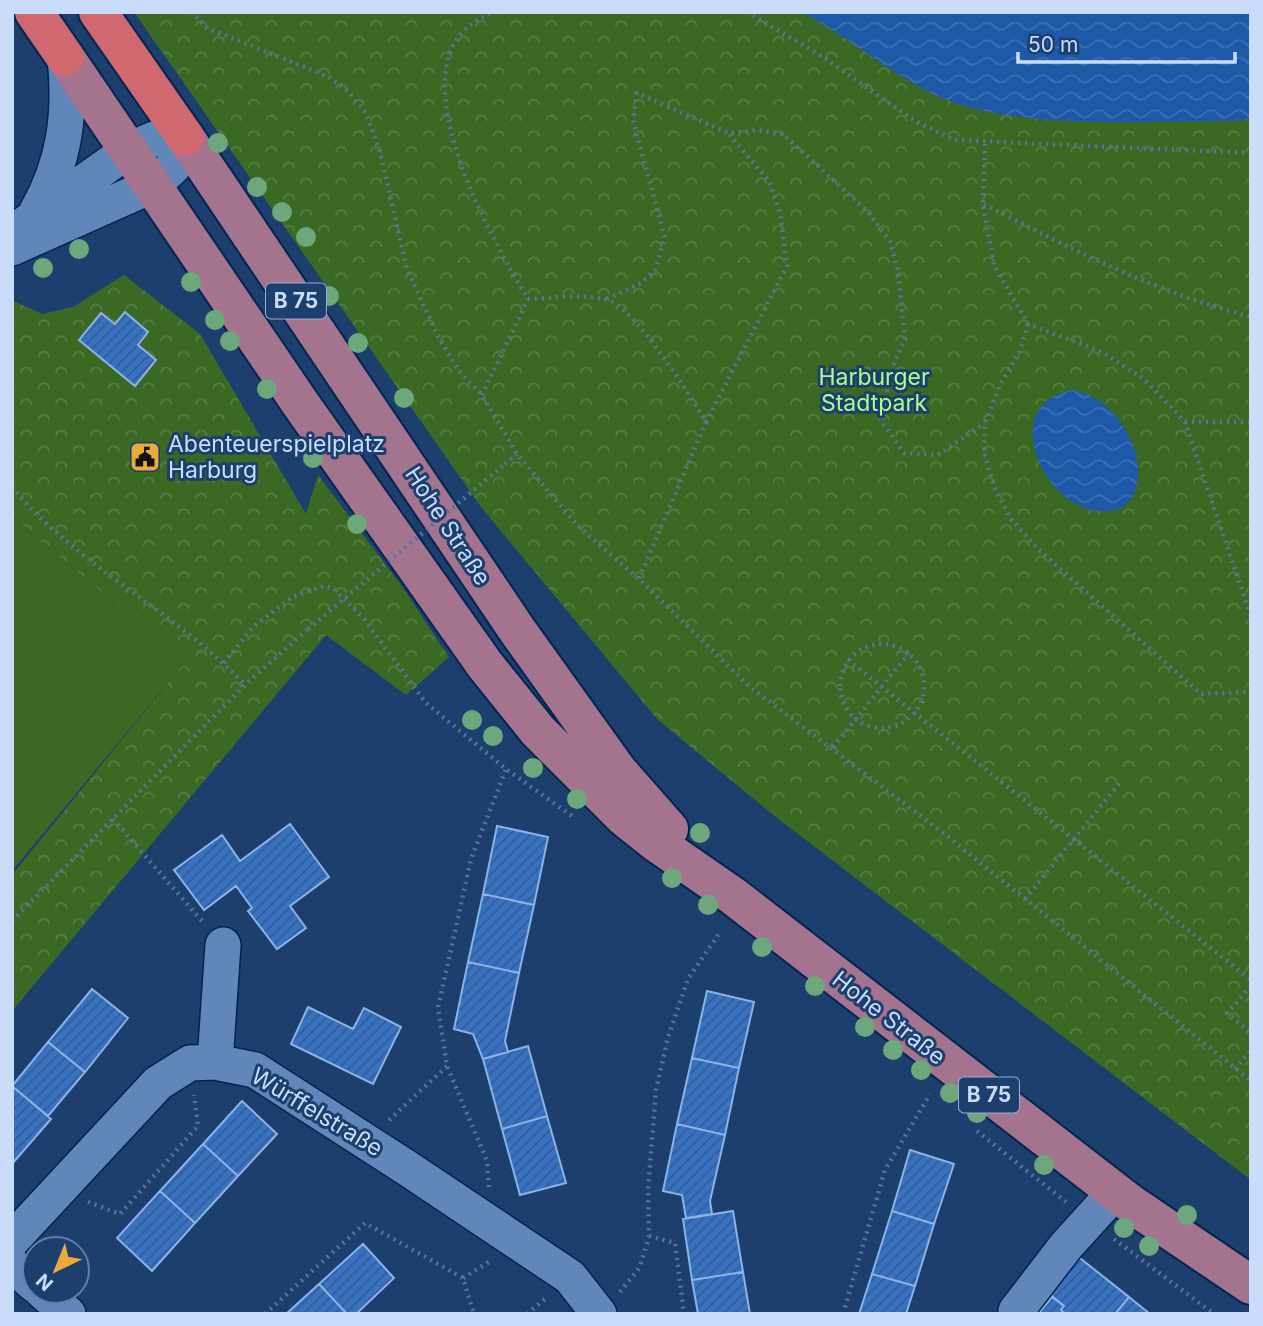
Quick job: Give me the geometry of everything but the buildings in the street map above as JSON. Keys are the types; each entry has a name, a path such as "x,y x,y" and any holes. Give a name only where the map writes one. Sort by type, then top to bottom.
{"highway":[{"name":"B 75","path":"34,12 65,57"},
{"name":"B 75","path":"97,12 185,137"}],"main road":[{"name":"B 75","path":"65,57 129,150"},
{"name":"Hohe Straße","path":"185,137 517,631 610,760 664,825 733,896"},
{"name":"Hohe Straße","path":"129,150 469,642 538,731 624,817 733,896 1115,1192 1251,1286"}],"street":[{"path":"23,225 52,183 65,140 68,111 65,57"},
{"path":"12,248 153,185 173,167 185,137 154,139 129,150 23,225"},
{"path":"12,1240 158,1083 203,1062 223,945"},
{"name":"Würffelstraße","path":"203,1062 255,1070 570,1277 599,1313"},
{"path":"1016,1311 1066,1246 1115,1192"}],"path":[{"path":"191,12 207,28 329,76 349,92 366,113 380,152 407,270 458,370 482,395 517,454 578,526 639,579 750,687 834,747 1251,1081"},
{"path":"497,12 477,18 456,41 445,68 449,133 485,224 528,299"},
{"path":"747,12 826,59 915,121 954,140 985,144 1251,153"},
{"path":"528,299 607,299 641,283 655,270 664,238 633,120 637,93 728,134 769,181 780,213 788,266 706,422 639,579"},
{"path":"728,134 757,130 783,134 867,211 890,241 898,271 905,339 890,373 881,422 904,453 938,455 985,423"},
{"path":"985,144 983,204 994,265 1028,324 1102,352 1144,379 1185,422 1251,617"},
{"path":"983,204 1092,260 1159,289 1251,317"},
{"path":"482,395 528,299"},
{"path":"607,299 636,324 661,352 706,422"},
{"path":"1028,324 1019,353 1001,383 985,423 984,453 994,487 1011,519 1040,551 1201,694 1251,692"},
{"path":"1185,422 1251,422"},
{"path":"12,921 245,685 517,454"},
{"path":"12,487 42,520 138,600 193,637 245,685"},
{"path":"223,663 254,626 274,610 292,597 324,586 334,589 364,619 426,704"},
{"path":"881,643 909,653 918,664 923,678 924,692 915,713 898,726 883,729 868,727 855,719 845,708 840,695 839,680 848,660 866,646 881,643"},
{"path":"834,747 909,653"},
{"path":"848,660 1251,980"},
{"path":"493,1226 487,1161 447,1066 438,1008 471,859 506,769"},
{"path":"1025,899 1122,780"},
{"path":"113,819 223,945"},
{"path":"599,1313 629,1285 640,1267 649,1236 648,1190 656,1090 667,1037 688,979 720,932"},
{"path":"1251,986 1227,1013 1251,1033"},
{"path":"1235,1069 1251,1049"},
{"path":"57,1191 120,1214 198,1126 203,1062"},
{"path":"366,1141 447,1066"},
{"path":"843,1314 885,1170 930,1094"},
{"path":"265,1314 365,1223 463,1278 474,1314"},
{"path":"649,1236 675,1243 684,1314"},
{"path":"527,1314 536,1306"}],"green space":[{"name":"Harburger Stadtpark","path":"134,12 1251,12 1251,1180 777,818 657,719 481,507"},
{"path":"124,275 200,334 306,514 318,475 401,585 449,657 406,695 326,635 12,1011 12,875 185,662 12,517 12,305 14,301 42,314 73,307"},
{"path":"12,517 185,662 12,871"}],"water":[{"path":"802,12 1251,12 1251,118 1239,121 1080,122 998,114 961,105 929,92"},
{"path":"1074,390 1101,402 1113,413 1131,440 1136,455 1137,484 1131,499 1119,509 1094,511 1072,501 1053,484 1039,462 1033,439 1035,417 1048,399"}],"place":[{"name":"Abenteuerspielplatz Harburg","path":"145,457"}]}
